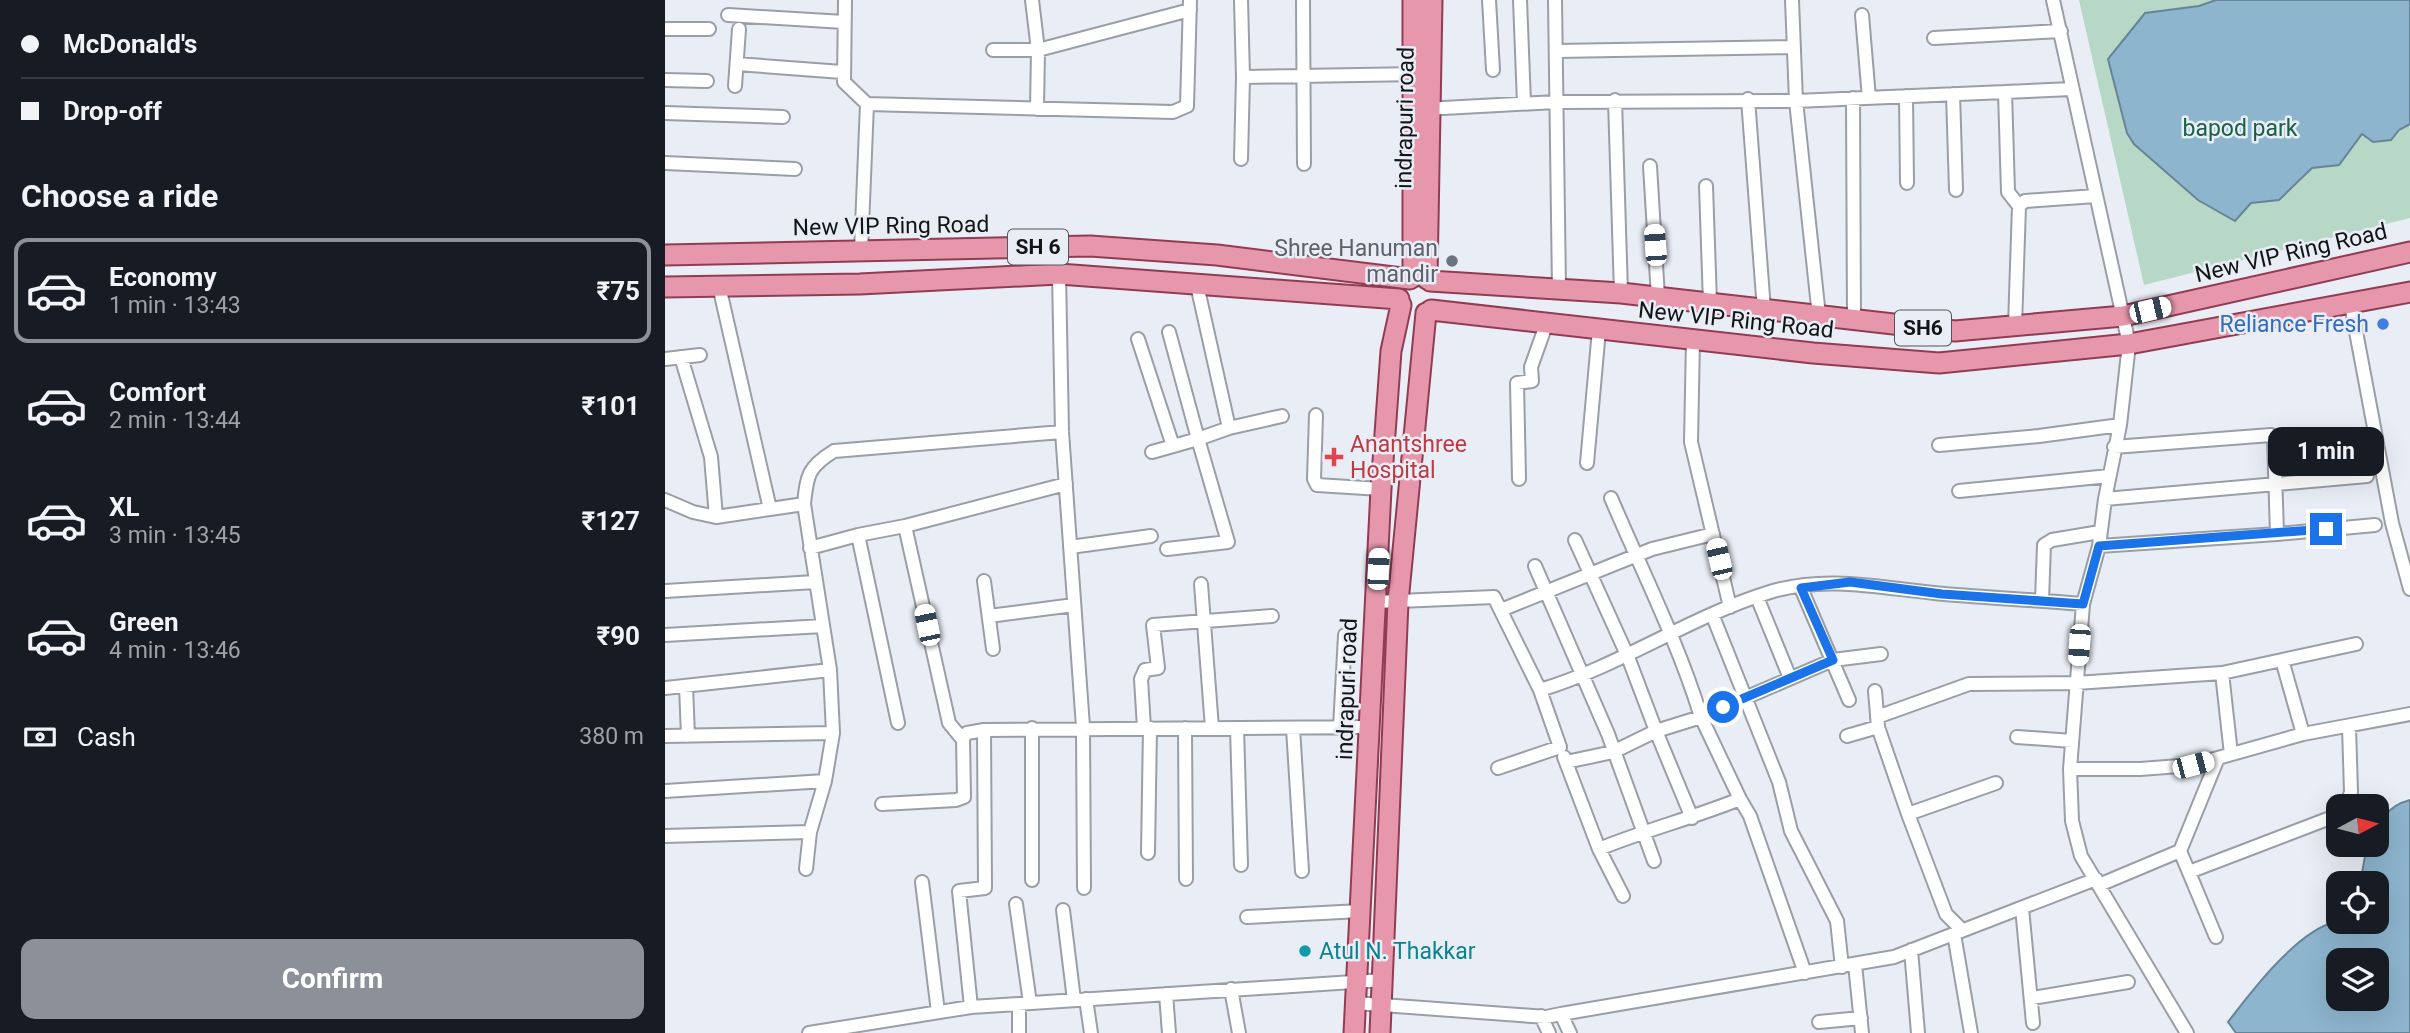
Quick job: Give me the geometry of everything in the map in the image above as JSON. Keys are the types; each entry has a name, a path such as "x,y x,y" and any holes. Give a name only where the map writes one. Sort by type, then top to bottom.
{"main road":[{"name":"indrapuri road","path":"1413,0 1422,74"},
{"name":"indrapuri road","path":"1420,279 1422,74 1432,0"},
{"name":"New VIP Ring Road","path":"665,256 1090,246 1217,255 1420,279 1622,293 1955,331 2123,316 2410,252"},
{"name":"SH 6","path":"665,287 860,284 1059,274 1115,276 1400,302"},
{"path":"1420,279 1437,293 1428,312 1414,315 1400,302 1402,284 1420,279"},
{"name":"New VIP Ring Road","path":"1428,312 1693,341 1939,363 2129,344 2410,292"},
{"name":"indrapuri road","path":"1354,1033 1381,489 1391,351 1400,302"},
{"name":"indrapuri road","path":"1380,1033 1398,602 1428,312"}],"street":[{"path":"845,0 842,72 849,89 867,104 1173,112 1187,106 1190,5 1038,50 993,50"},
{"path":"1032,0 1038,50 1037,108"},
{"path":"1241,0 1241,159"},
{"path":"1303,0 1304,164"},
{"path":"1489,0 1493,70"},
{"path":"1520,0 1524,103"},
{"path":"1555,0 1559,289"},
{"path":"1792,0 1796,100 1819,316"},
{"path":"2053,0 2129,344 2120,425 2114,447 2099,546 2083,604 2070,769 2072,821 2081,856 2187,1033"},
{"path":"728,15 844,22"},
{"path":"1862,15 1869,97"},
{"path":"665,29 709,29"},
{"path":"735,86 739,29"},
{"path":"1934,38 2061,32"},
{"path":"1556,51 1793,47"},
{"path":"737,64 842,72"},
{"path":"1243,77 1422,74"},
{"path":"665,80 707,81"},
{"path":"1421,109 1615,100 1796,100 2072,89"},
{"path":"2005,92 2008,192 2019,206 2015,326"},
{"path":"1953,94 1956,190"},
{"path":"1906,96 1907,183"},
{"path":"1853,98 1854,320"},
{"path":"1748,99 1764,310"},
{"path":"1615,100 1622,293"},
{"path":"861,251 867,104"},
{"path":"665,113 783,117"},
{"path":"665,163 796,169"},
{"path":"1650,166 1658,297"},
{"path":"1706,186 1710,303"},
{"path":"2019,206 2025,201 2095,196"},
{"path":"1059,274 1062,432 1083,727 1084,888"},
{"path":"1197,285 1229,428"},
{"path":"719,286 770,509"},
{"path":"2351,305 2405,554 2410,589"},
{"path":"1518,479 1517,383 1532,381 1531,367 1546,325"},
{"path":"1587,463 1599,330"},
{"path":"1167,549 1228,542 1170,332"},
{"path":"1138,339 1173,446"},
{"path":"1693,341 1690,428 1730,607"},
{"path":"665,359 700,355"},
{"path":"681,357 711,457 716,517"},
{"path":"1316,415 1314,479 1317,485 1381,489"},
{"path":"1152,452 1229,428 1282,416"},
{"path":"1939,445 2120,425"},
{"path":"806,869 810,832 825,781 832,733 830,670 814,582 804,504 807,479 815,462 834,451 1062,432"},
{"path":"2114,447 2271,435 2274,440 2277,534"},
{"path":"1959,491 2109,476"},
{"path":"2105,499 2367,476"},
{"path":"810,548 1066,484"},
{"path":"1611,498 1668,635 1684,662 1701,717 1750,816 1805,973"},
{"path":"665,500 704,516 716,517 804,504"},
{"path":"2099,546 2375,525"},
{"path":"905,526 949,723 963,740"},
{"path":"2042,600 2044,545 2052,540 2101,532"},
{"path":"1501,610 1635,555 1713,534"},
{"path":"858,535 898,723"},
{"path":"1070,547 1151,536"},
{"path":"1575,540 1628,657 1692,818"},
{"path":"1535,566 1584,677 1654,861"},
{"path":"665,591 814,582"},
{"path":"984,582 993,649"},
{"path":"1540,690 1584,677 1712,614 1757,597 1801,588 1850,582 1942,594 2083,604"},
{"path":"1201,584 1212,728"},
{"path":"1801,588 1849,700"},
{"path":"1375,602 1491,596 1501,610 1540,690 1599,849 1623,896"},
{"path":"1757,597 1790,678"},
{"path":"989,616 1074,605"},
{"path":"1712,614 1779,782 1791,831 1837,921 1861,1018 1862,1033"},
{"path":"1148,853 1147,728 1141,679 1145,670 1158,668 1153,625 1272,616"},
{"path":"665,635 823,626"},
{"path":"1339,728 1345,635"},
{"path":"1847,736 1969,684 2076,683 2222,673 2356,644"},
{"path":"1566,762 1613,752 1656,731 1701,717 1833,660 1881,654"},
{"path":"2282,660 2303,734"},
{"path":"665,688 830,670"},
{"path":"1355,1003 1541,1016 1849,966 1911,950 2180,851 2224,756 2222,673"},
{"path":"686,686 688,736"},
{"path":"1875,691 1877,722 1908,814 1946,914 1958,932 1971,1033"},
{"path":"2070,769 2140,769 2193,765 2303,734 2410,714"},
{"path":"882,804 956,800 964,797 963,740 967,733 984,730 1083,727 1370,727"},
{"path":"2349,727 2350,794"},
{"path":"1185,728 1186,879"},
{"path":"1237,728 1241,865"},
{"path":"1293,728 1302,871"},
{"path":"1032,729 1032,880"},
{"path":"971,1007 959,891 985,888 984,730"},
{"path":"665,736 832,733"},
{"path":"2017,737 2072,741"},
{"path":"1498,768 1560,747"},
{"path":"665,791 825,781"},
{"path":"1908,814 1996,783"},
{"path":"1599,849 1642,831 1692,818 1740,799"},
{"path":"2189,872 2326,820"},
{"path":"665,836 810,832"},
{"path":"2180,851 2216,937"},
{"path":"922,882 938,1013"},
{"path":"1016,904 1024,1003 1019,1033"},
{"path":"2022,908 2033,1023"},
{"path":"1063,910 1080,999 1091,1033"},
{"path":"1247,917 1360,911"},
{"path":"1911,950 1918,1033"},
{"path":"809,1033 971,1007 1383,979"},
{"path":"2032,998 2128,982"},
{"path":"1231,989 1239,1033"},
{"path":"1166,993 1169,1033"},
{"path":"1561,1014 1570,1033"},
{"path":"1541,1016 1549,1033"},
{"path":"1819,1022 1861,1018"}],"green space":[{"name":"bapod park","path":"2079,0 2410,0 2410,218 2144,285"}],"water":[{"name":"bapod park","path":"2216,0 2410,0 2410,124 2399,130 2391,140 2373,142 2362,134 2339,165 2312,168 2279,200 2251,203 2235,221 2198,200 2134,144 2127,133 2108,59 2145,13 2199,6"},
{"path":"2410,800 2410,1033 2236,1033 2228,1022 2276,964 2305,937 2326,926 2326,934 2389,934 2389,871 2362,871 2365,858 2389,858 2389,811"}],"place":[{"name":"Shree Hanuman mandir","path":"1452,261"},
{"name":"Reliance Fresh","path":"2383,324"},
{"name":"Anantshree Hospital","path":"1334,457"},
{"name":"Atul N. Thakkar","path":"1305,951"}],"route":[{"path":"1723,707 1833,660 1801,588 1850,582 1942,594 2083,604 2099,546 2326,529"}]}
